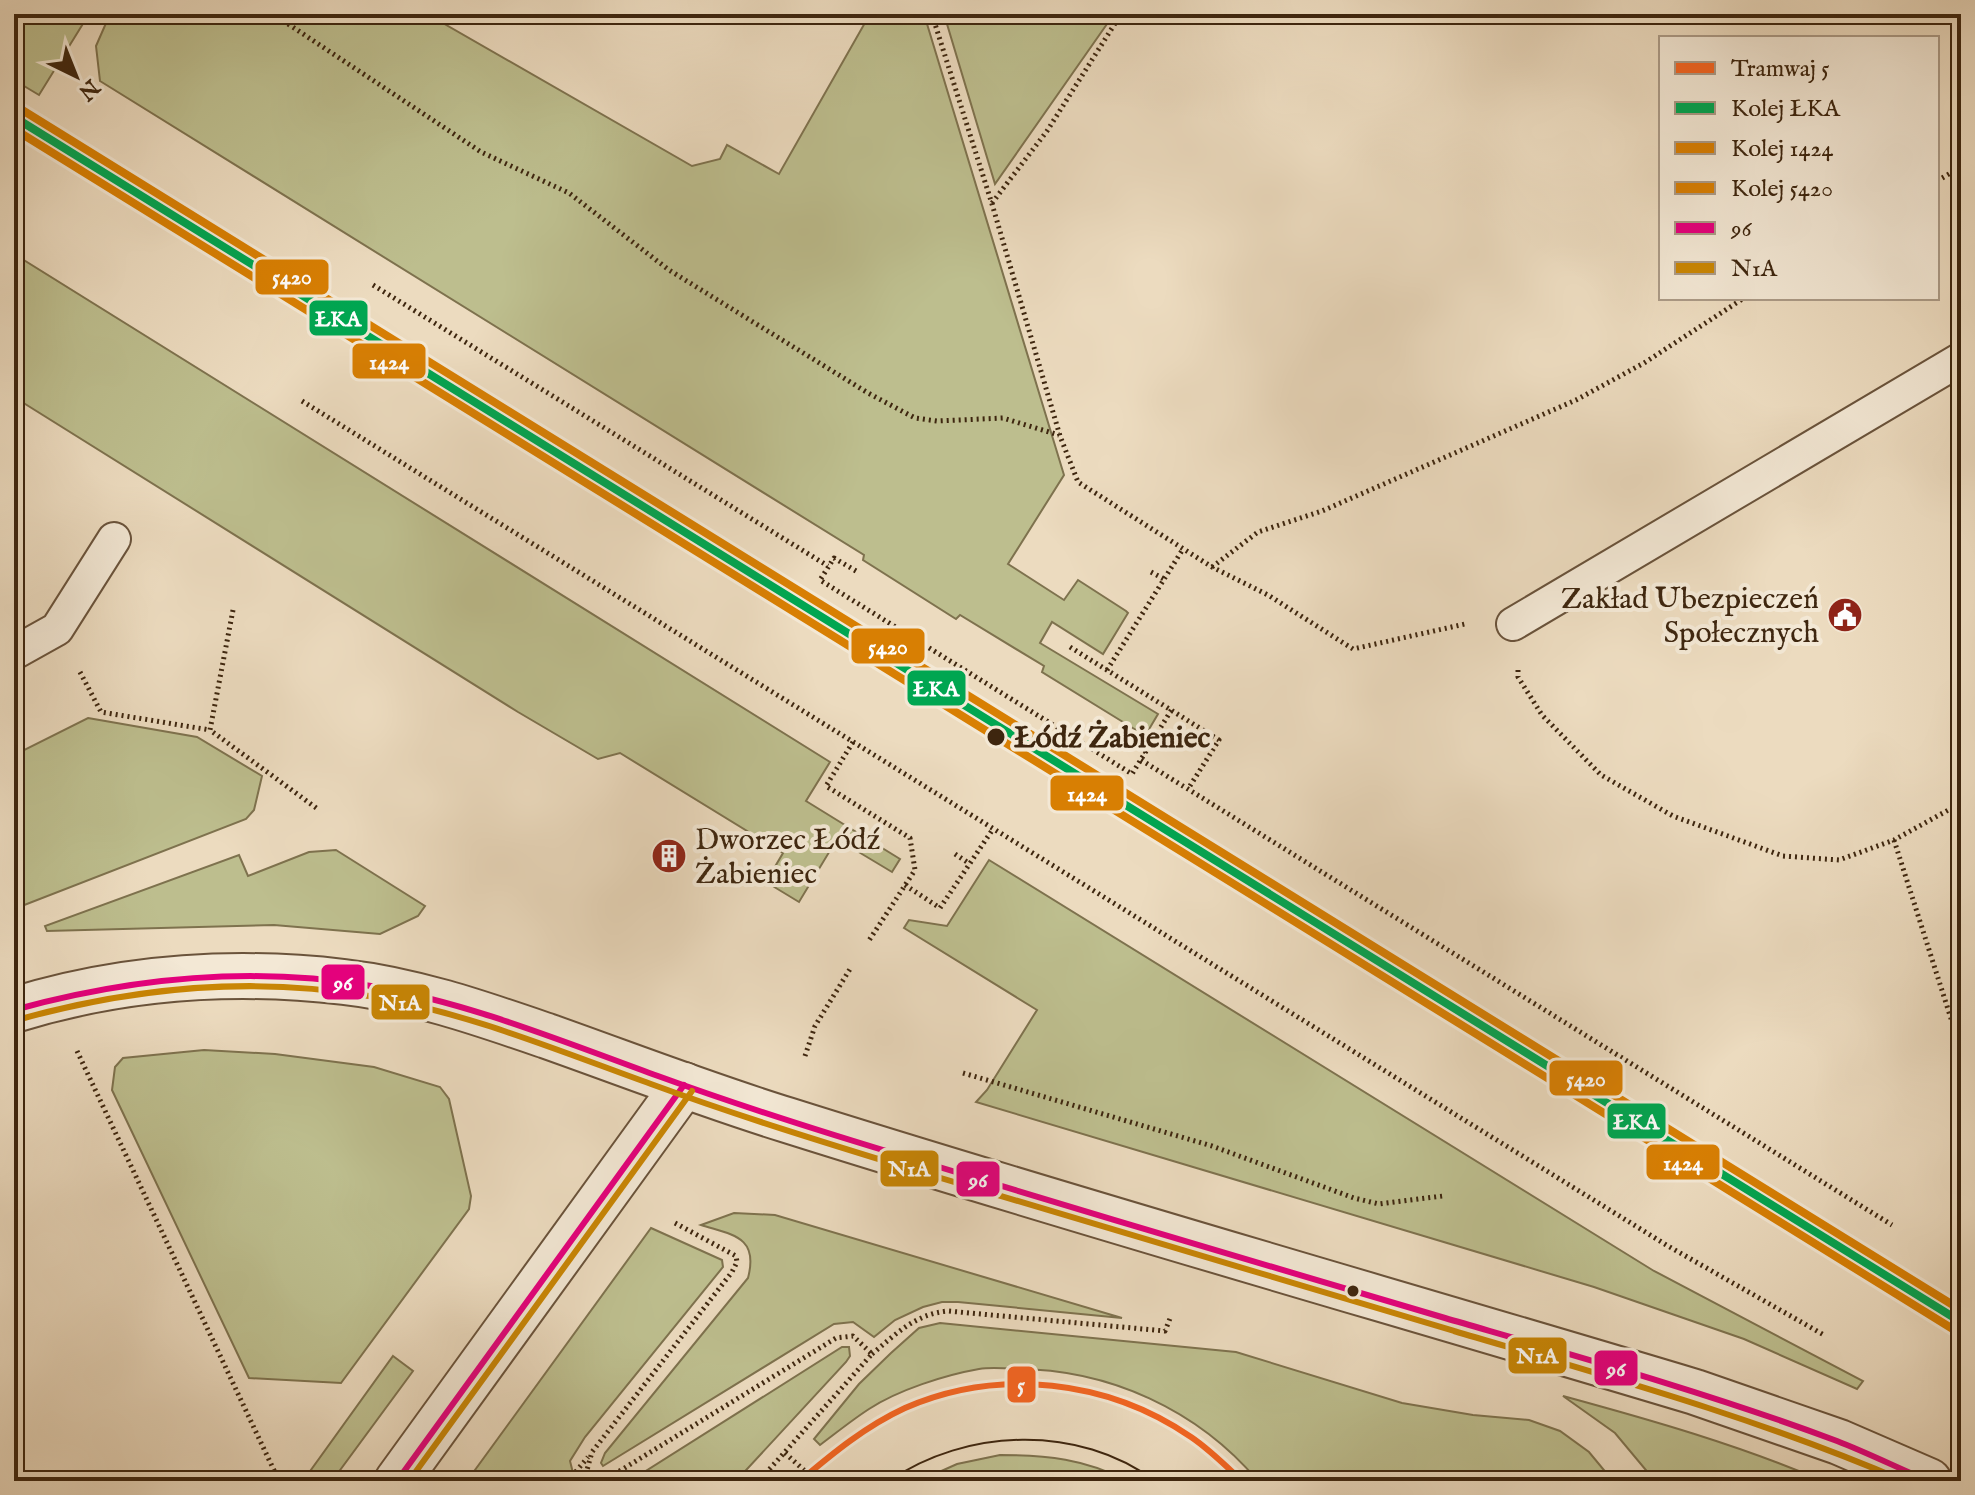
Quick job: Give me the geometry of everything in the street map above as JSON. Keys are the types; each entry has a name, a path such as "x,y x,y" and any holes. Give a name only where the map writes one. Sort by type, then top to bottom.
{"street":[{"path":"14,1010 96,988 188,977 271,976 343,981 406,992 449,1003 784,1119 1680,1387 1839,1442 1929,1481"},
{"path":"397,1481 684,1085"}],"lane":[{"path":"1513,624 1961,359"},
{"path":"14,653 57,629 114,539"}],"path":[{"path":"273,14 481,152 569,193 669,270 868,393 915,418 937,421 1003,418 1060,436"},
{"path":"936,14 935,24 1060,436 1078,482 1212,567 1268,595 1353,649 1476,621 1513,624 1518,677 1542,715 1601,775 1673,816 1783,856 1839,860 1894,840 1961,803"},
{"path":"992,204 1047,131 1121,14"},
{"path":"1939,180 1961,167"},
{"path":"373,285 828,566"},
{"path":"1212,567 1258,532 1322,511 1576,400 1644,363 1741,300"},
{"path":"302,401 1668,1246 1824,1335"},
{"path":"1107,670 1183,549"},
{"path":"856,571 834,558 820,580 1132,774 1172,709"},
{"path":"1151,572 1164,579"},
{"path":"210,730 233,610"},
{"path":"57,629 101,712 210,730 319,810"},
{"path":"1070,647 1219,740 1188,789"},
{"path":"1129,741 1146,752"},
{"path":"853,742 826,786 910,838 915,870 868,942"},
{"path":"1141,760 1892,1225"},
{"path":"905,885 940,908 993,829"},
{"path":"1894,840 1961,1050"},
{"path":"955,854 970,864"},
{"path":"805,1056 815,1026 850,969"},
{"path":"75,1048 279,1481"},
{"path":"963,1073 1212,1146 1354,1198 1379,1204 1443,1196"},
{"path":"568,1481 737,1262 736,1256 675,1223"},
{"path":"759,1481 872,1354 912,1322 934,1312 1165,1331 1171,1316"},
{"path":"592,1452 587,1470 592,1477 605,1480 836,1338 853,1336 872,1354"},
{"path":"785,1453 816,1481"}],"green space":[{"path":"14,14 89,14 39,95 14,80"},
{"path":"110,14 427,14 692,166 720,159 727,145 779,174 870,14 924,14 1064,475 1008,564 1064,600 1078,580 1128,613 1103,654 1052,622 1040,643 1158,714 1148,731 1139,726 1136,730 1042,672 1044,666 960,615 956,619 863,560 864,555 100,81 96,46"},
{"path":"944,14 1114,14 995,184"},
{"path":"14,254 830,762 806,801 900,859 892,872 837,839 799,902 766,882 783,853 620,753 598,759 518,712 14,397"},
{"path":"88,718 197,737 262,776 254,810 246,819 14,909 14,755"},
{"path":"336,850 425,906 418,916 380,934 274,925 47,931 45,926 239,855 248,876 309,852"},
{"path":"989,860 1654,1271 1863,1381 1857,1389 1744,1339 1594,1287 976,1102 987,1090 1037,1010 904,928 909,920 947,926"},
{"path":"204,1050 275,1054 374,1067 440,1087 449,1099 471,1196 469,1209 341,1383 249,1378 112,1090 115,1067 123,1058"},
{"path":"734,1213 775,1215 1122,1318 942,1302 895,1320 874,1337 853,1322 834,1324 603,1466 601,1463 605,1453 748,1278 750,1253 746,1245 732,1235 701,1225"},
{"path":"651,1228 722,1260 723,1267 585,1437 570,1461 575,1481 467,1481"},
{"path":"940,1323 1236,1352 1402,1403 1473,1415 1529,1420 1560,1431 1589,1452 1613,1481 1258,1481 1208,1434 1180,1414 1149,1398 1085,1377 1002,1368 983,1368 937,1379 881,1402 820,1445 814,1439 859,1384 891,1353 919,1328"},
{"path":"842,1347 849,1347 850,1356 846,1362 736,1481 630,1481"},
{"path":"393,1356 413,1371 332,1481 303,1481"},
{"path":"1563,1396 1727,1445 1823,1481 1655,1481 1615,1433"},
{"path":"1000,1455 1065,1460 1127,1481 919,1481 957,1464"}],"tram line":[{"name":"5","path":"800,1481 837,1450 905,1408 941,1395 978,1387 1015,1384 1089,1392 1125,1403 1191,1437 1242,1481"},
{"path":"889,1481 919,1463 952,1451 987,1443 1022,1440 1058,1442 1092,1450 1125,1462 1155,1481"}],"rail line":[{"name":"5420","path":"19,108 1961,1310"},
{"name":"ŁKA","path":"14,117 1961,1322"},
{"name":"1424","path":"14,129 1956,1331"}],"transit line":[{"name":"96","path":"14,1010 147,983 236,976 326,980 408,993 516,1025 722,1099 851,1140 1691,1391 1837,1441 1929,1481"},
{"name":"N1A","path":"17,1020 147,993 236,986 325,990 405,1003 512,1034 716,1107 848,1150 1681,1399 1793,1437 1904,1481"},
{"name":"96","path":"397,1481 684,1085"},
{"name":"N1A","path":"409,1481 692,1091"}],"place":[{"name":"Zakład Ubezpieczeń Społecznych","path":"1845,615"},
{"name":"Łódź Żabieniec","path":"996,737"},
{"name":"Dworzec Łódź Żabieniec","path":"669,856"}]}
